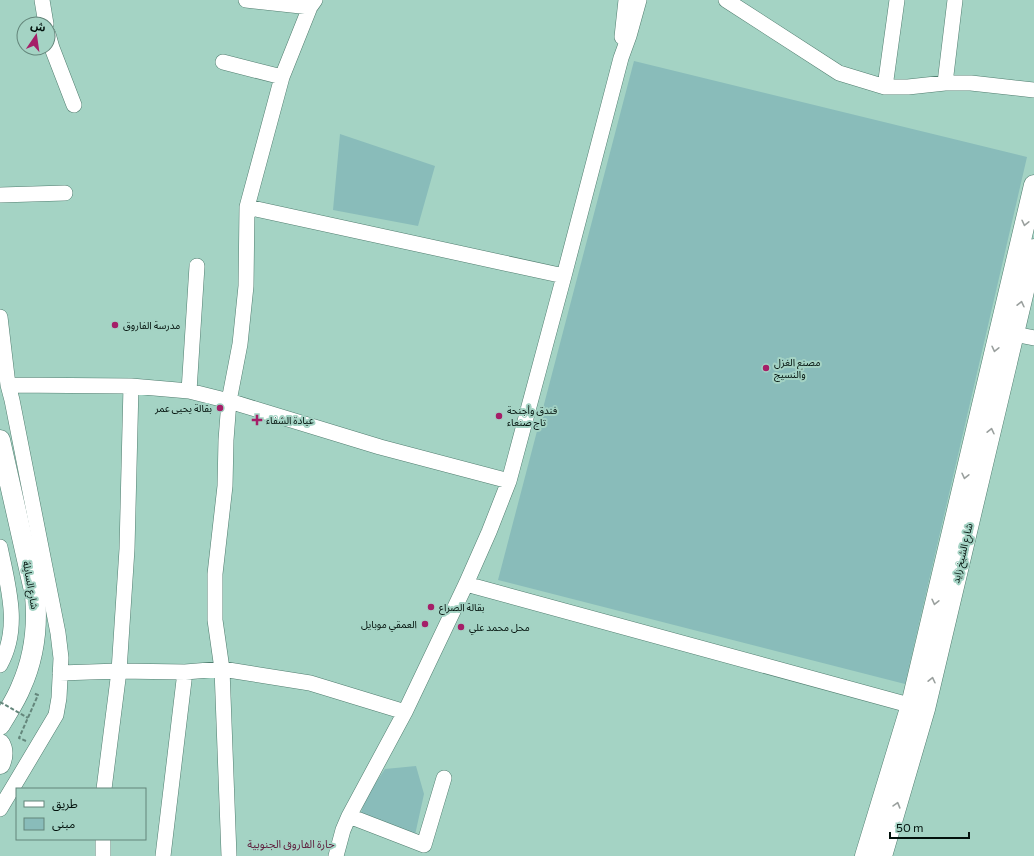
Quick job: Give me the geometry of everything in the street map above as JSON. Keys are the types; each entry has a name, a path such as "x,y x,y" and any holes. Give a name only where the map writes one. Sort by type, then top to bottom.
{"main road":[{"path":"865,856 918,707 1034,185"},
{"name":"شارع الشيخ زايد","path":"882,856 918,707 1014,334 1034,249"},
{"name":"شارع السايلة","path":"0,440 35,596 36,610 35,640 28,670 22,687 0,725"},
{"path":"0,744 3,757 0,764"}],"street":[{"path":"42,0 45,16"},
{"path":"229,856 222,669 215,620 215,574 225,486 229,401 240,344 246,286 247,207 282,77 313,4 246,0"},
{"path":"621,58 626,0"},
{"path":"336,856 343,830 349,816 405,712 466,584 509,481 621,58 639,0"},
{"path":"885,87 897,0"},
{"path":"945,83 955,0"},
{"path":"730,1 839,73 885,87 908,87 945,83 971,83 1034,90"},
{"path":"55,56 74,105"},
{"path":"223,62 282,77"},
{"path":"0,195 65,193"},
{"path":"247,207 564,276"},
{"path":"189,391 198,266"},
{"path":"0,317 8,385 58,633 61,658 59,698 56,715 14,790 0,809"},
{"path":"1014,334 1034,338"},
{"path":"8,385 131,386 189,391 229,401 380,447 509,481"},
{"path":"104,788 120,671 127,548 131,386"},
{"path":"0,547 12,614 7,648 0,665"},
{"path":"466,584 918,707"},
{"path":"60,673 120,671 185,672 222,669 310,683 405,712"},
{"path":"163,856 185,672"},
{"path":"349,816 423,851 444,778"},
{"path":"103,840 103,856"}],"path":[{"path":"19,738 38,695"},
{"path":"0,702 28,718"}],"building":[{"name":"مصنع الغزل والنسيج","path":"634,61 1027,157 905,684 498,580"},
{"path":"340,134 435,166 418,226 333,210"},
{"path":"416,766 424,794 415,835 360,816 366,797 385,769"}],"place":[{"name":"مدرسة الفاروق","path":"115,325"},
{"name":"مصنع الغزل والنسيج","path":"766,368"},
{"name":"بقالة يحيى عمر","path":"220,408"},
{"name":"فندق وأجنحة تاج صنعاء","path":"499,416"},
{"name":"عيادة الشفاء","path":"257,420"},
{"name":"بقالة الصراع","path":"431,607"},
{"name":"العمقي موبايل","path":"425,624"},
{"name":"محل محمد علي","path":"461,627"}],"district":[{"name":"حارة الفاروق الجنوبية","path":"291,844"}]}
